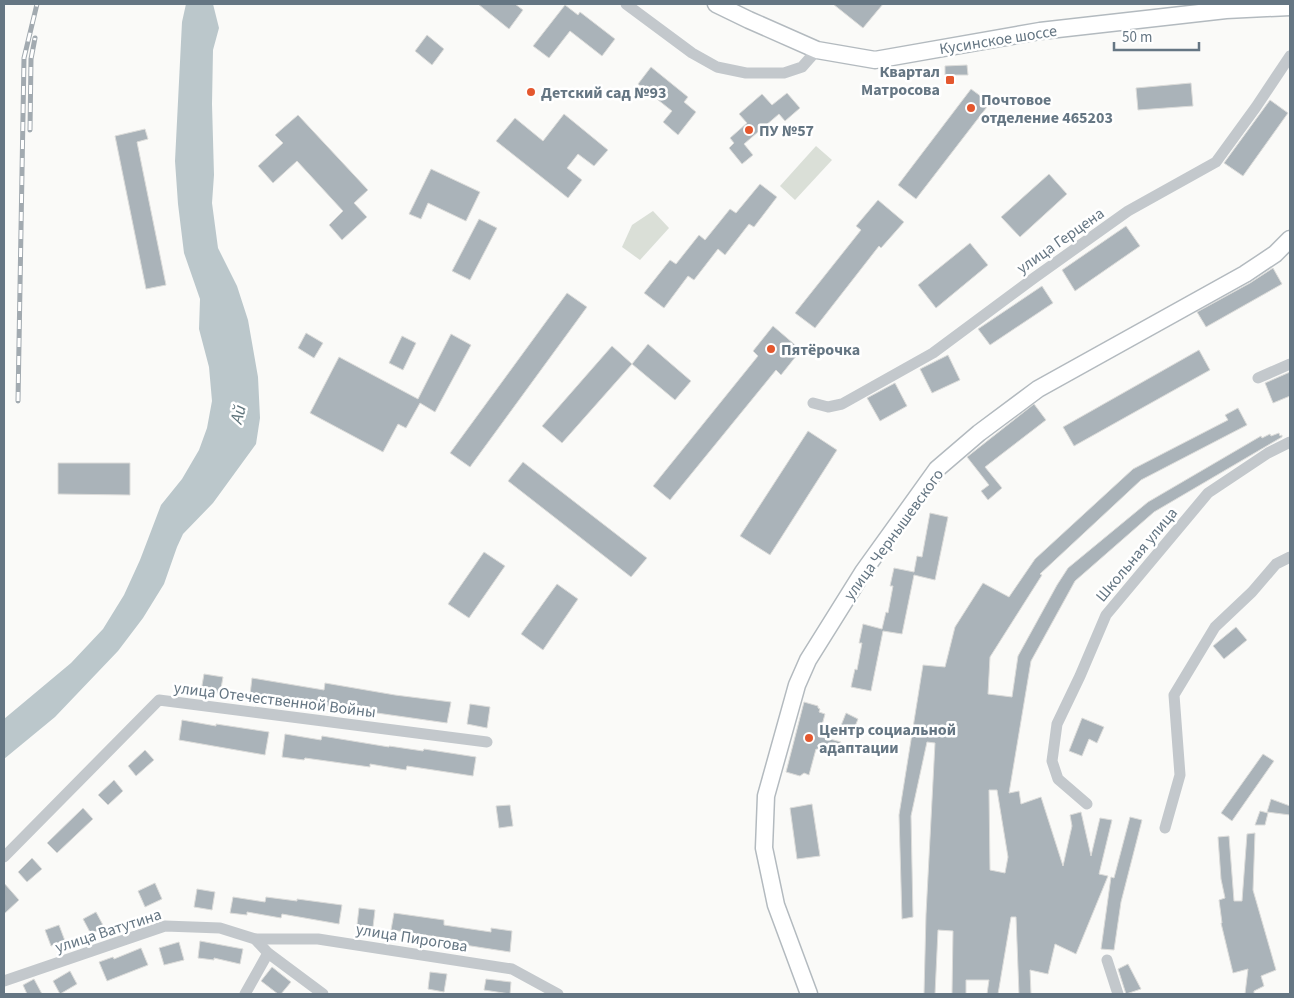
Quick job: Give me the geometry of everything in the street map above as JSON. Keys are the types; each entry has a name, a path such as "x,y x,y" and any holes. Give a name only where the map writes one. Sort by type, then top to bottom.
{"main road":[{"name":"Кусинское шоссе","path":"716,4 817,50 875,60 1040,32 1208,8 1290,7"},
{"name":"улица Чернышевского","path":"809,994 776,906 764,848 766,796 797,685 808,660 863,572 924,484 937,469 979,433 1038,389 1245,274 1275,254 1290,239"}],"street":[{"path":"626,4 692,53 717,67 746,73 784,73 802,67 817,50"},
{"name":"улица Герцена","path":"813,403 828,406 842,404 933,354 1034,278 1128,211 1216,162 1290,56"},
{"path":"1258,378 1290,364"},
{"name":"Школьная улица","path":"1087,804 1058,779 1052,761 1057,724 1106,614 1208,493 1268,453 1290,442"},
{"path":"1166,828 1180,775 1174,696 1215,627 1252,592 1276,564 1290,557"},
{"name":"улица Отечественной Войны","path":"4,857 159,700 487,742"},
{"name":"улица Ватутина","path":"4,981 165,926 220,928 254,939 268,954 323,994"},
{"name":"улица Пирогова","path":"254,939 318,939 512,969 558,994"},
{"path":"245,994 268,954"},
{"path":"1106,960 1118,994"}],"shaded area":[{"path":"816,146 832,160 795,200 780,186"},
{"path":"653,211 669,228 640,260 622,247 632,225"}],"water":[{"name":"Ай","path":"186,4 213,4 219,28 213,50 214,175 212,203 218,248 237,286 248,320 258,377 260,418 256,444 213,503 183,534 164,584 143,618 118,651 55,717 4,759 4,719 71,663 103,629 124,595 161,505 182,479 199,450 207,428 212,401 209,367 199,329 200,299 184,253 175,161 182,22"}],"building":[{"path":"478,4 515,4 523,10 509,29"},
{"path":"833,4 883,4 863,28"},
{"path":"565,5 578,15 580,12 615,39 602,56 570,31 549,58 533,46"},
{"path":"427,35 444,49 432,65 415,51"},
{"path":"967,65 968,75 945,75 945,66"},
{"path":"651,67 688,97 684,102 696,112 678,135 663,122 672,111 638,84"},
{"path":"1191,83 1193,106 1138,110 1136,88"},
{"path":"971,89 990,103 916,199 898,185"},
{"name":"ПУ №57","path":"787,93 800,108 785,121 779,114 744,144 753,155 742,164 729,148 734,143 730,138 747,123 739,114 762,94 772,105"},
{"path":"1270,100 1288,113 1243,176 1224,163"},
{"path":"564,114 608,150 594,166 578,154 567,168 582,180 568,198 496,141 515,118 543,141"},
{"path":"298,115 368,190 354,203 367,217 342,240 329,225 343,211 297,161 273,183 258,166 283,143 275,135"},
{"path":"145,129 148,139 137,142 166,285 146,289 115,136"},
{"path":"431,169 480,192 466,221 428,203 421,219 409,214"},
{"path":"1049,174 1067,194 1020,237 1001,217"},
{"path":"760,184 777,197 754,227 749,224 725,255 718,249 694,280 688,276 664,308 644,293 670,260 676,264 699,235 705,240 730,209 736,213"},
{"path":"878,200 904,222 881,248 879,246 815,328 795,313 861,230 856,226"},
{"path":"479,219 497,228 470,280 452,271"},
{"path":"1126,226 1140,246 1075,291 1062,270"},
{"path":"970,243 988,265 936,308 918,285"},
{"path":"1273,268 1282,284 1206,327 1197,312"},
{"path":"1042,286 1053,303 990,345 978,329"},
{"path":"567,293 587,307 470,467 450,453"},
{"path":"773,326 801,350 781,375 776,370 670,500 653,486 758,356 753,351"},
{"path":"306,333 323,343 314,358 298,348"},
{"path":"451,334 471,345 435,412 420,403 406,428 398,424 383,452 310,413 339,357 418,399"},
{"path":"402,336 416,343 403,370 389,363"},
{"path":"648,344 691,381 675,400 632,364"},
{"path":"612,346 632,364 562,443 542,426"},
{"path":"1199,350 1210,370 1074,446 1063,427"},
{"path":"948,355 960,380 932,393 920,369"},
{"path":"1290,372 1290,396 1273,403 1265,383"},
{"path":"895,383 907,406 880,421 867,398"},
{"path":"1034,404 1046,420 985,467 1002,488 988,500 981,491 989,485 967,457"},
{"path":"1238,408 1247,425 1141,480 1040,574 1042,575 990,657 988,694 1012,697 1018,656 1068,568 1148,502 1261,436 1262,438 1270,434 1271,436 1279,433 1280,436 1282,435 1282,437 1154,512 1075,581 1031,661 1009,793 1019,791 1021,804 1041,797 1063,866 1072,826 1070,815 1081,812 1091,856 1100,818 1112,820 1099,874 1108,876 1076,954 1055,944 1048,974 1030,970 1031,994 1019,994 1016,917 1011,917 998,994 987,994 989,980 966,980 966,994 952,994 953,931 938,930 935,994 924,994 926,914 935,743 927,742 911,816 913,917 902,919 899,815 923,665 945,667 955,627 983,583 1009,597 1035,559 1133,469 1228,420 1225,415","holes":["989,790 997,790 1008,857 1005,873 990,870"]},
{"path":"808,431 837,450 770,555 740,536"},
{"path":"523,462 647,558 631,577 508,481"},
{"path":"58,463 130,463 130,495 58,494"},
{"path":"930,513 948,517 935,580 914,575 902,634 883,631 871,691 851,687 855,669 857,670 862,643 859,643 863,624 882,629 886,612 888,613 893,586 890,586 894,568 914,572 917,556 922,557"},
{"path":"484,552 505,566 469,618 448,604"},
{"path":"557,584 578,599 543,650 521,634"},
{"path":"1236,627 1247,640 1224,659 1213,646"},
{"path":"204,674 223,677 220,694 201,691"},
{"path":"252,678 324,690 325,683 451,702 447,723 250,695"},
{"name":"Центр социальной адаптации","path":"804,702 818,706 819,712 825,714 819,736 841,742 838,755 816,749 809,775 804,773 800,776 786,772"},
{"path":"470,704 490,707 487,728 467,724"},
{"path":"846,713 858,719 852,734 840,728"},
{"path":"1082,718 1104,727 1097,743 1089,739 1082,756 1069,751"},
{"path":"182,720 269,732 265,755 179,740"},
{"path":"285,734 321,740 322,736 389,747 423,751 424,749 476,757 473,776 407,766 406,770 370,764 370,767 305,758 304,760 282,757"},
{"path":"145,750 154,760 136,776 128,766"},
{"path":"1263,754 1274,761 1232,821 1221,813"},
{"path":"114,780 123,791 108,805 98,795"},
{"path":"1271,799 1290,806 1290,815 1267,812"},
{"path":"812,804 820,856 797,859 790,808"},
{"path":"510,805 513,826 499,828 496,806"},
{"path":"83,808 93,819 57,853 47,843"},
{"path":"1260,811 1268,813 1265,825 1255,825"},
{"path":"1130,817 1142,820 1121,902 1114,950 1101,949 1111,877 1114,878"},
{"path":"1255,833 1253,890 1276,970 1261,976 1264,986 1254,991 1254,994 1245,994 1248,969 1233,973 1221,923 1219,900 1225,898 1221,879 1218,837 1229,836 1234,901 1242,901 1247,834"},
{"path":"32,858 42,869 27,882 18,872"},
{"path":"4,883 19,900 4,914"},
{"path":"155,883 162,899 145,907 138,891"},
{"path":"197,889 215,892 212,910 194,907"},
{"path":"233,897 265,902 266,897 297,901 297,899 342,905 339,924 282,914 281,918 247,912 247,915 230,913"},
{"path":"359,908 375,910 373,927 357,925"},
{"path":"96,912 104,927 91,934 83,919"},
{"path":"394,913 444,920 444,925 491,932 491,928 512,931 510,952 458,944 458,940 391,930"},
{"path":"59,925 65,941 51,946 45,930"},
{"path":"200,941 243,949 240,964 214,958 214,960 198,958"},
{"path":"179,942 184,960 164,965 159,948"},
{"path":"141,948 148,965 107,981 99,962 113,957 114,959"},
{"path":"1128,964 1141,989 1126,994 1118,969"},
{"path":"272,967 291,982 281,994 278,994 261,981"},
{"path":"70,971 77,984 60,994 53,981"},
{"path":"430,972 447,974 444,992 428,989"},
{"path":"34,979 42,994 27,994 23,985"},
{"path":"486,979 511,982 510,994 484,990"}],"railway":[{"path":"18,401 24,58 37,4"},
{"path":"30,130 31,59 35,38"}],"place":[{"name":"Квартал Матросова","path":"950,80"},
{"name":"Детский сад №93","path":"531,92"},
{"name":"Почтовое отделение 465203","path":"971,108"},
{"name":"ПУ №57","path":"749,130"},
{"name":"Пятёрочка","path":"771,349"},
{"name":"Центр социальной адаптации","path":"809,738"}]}
